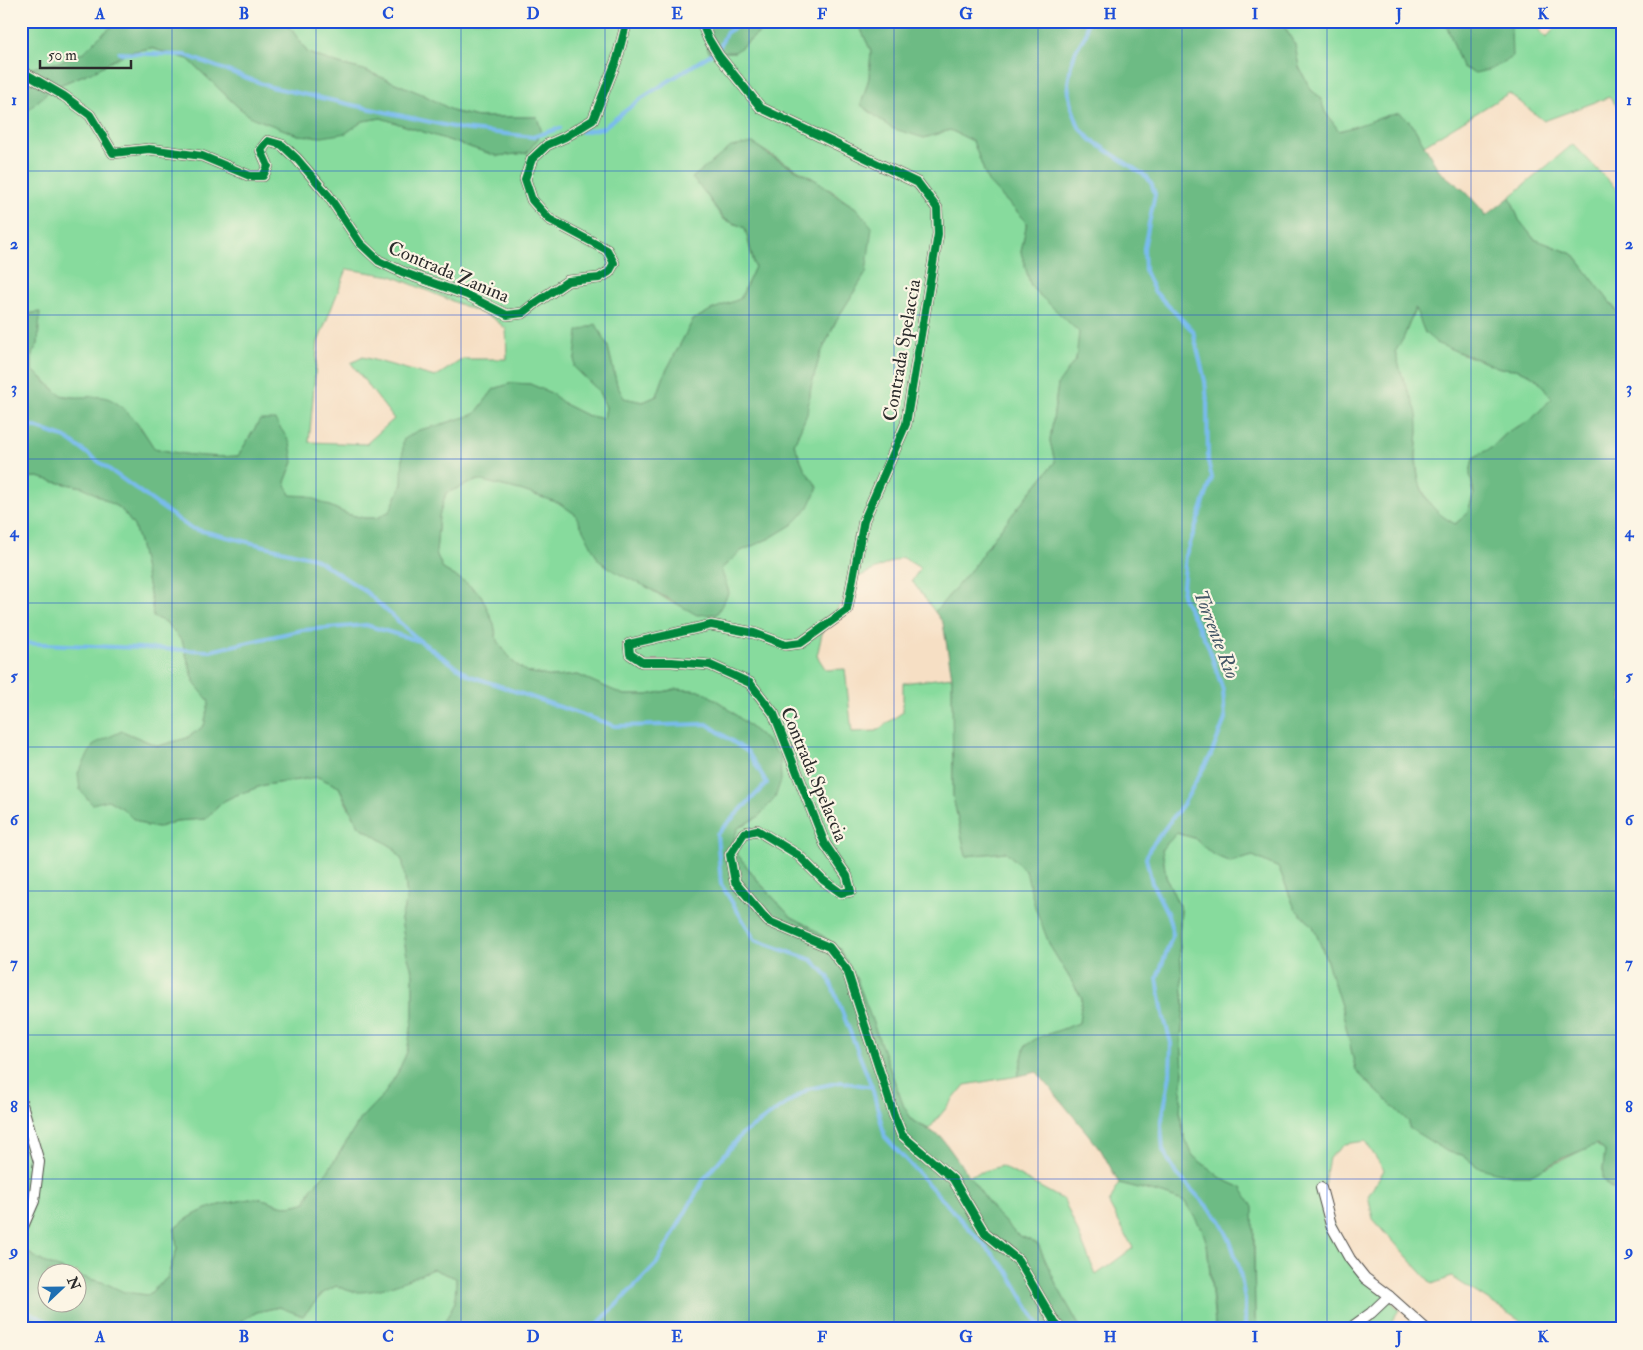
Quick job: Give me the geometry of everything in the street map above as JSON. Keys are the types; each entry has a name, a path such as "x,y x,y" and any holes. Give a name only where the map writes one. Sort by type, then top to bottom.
{"street":[{"name":"Contrada Zanina","path":"21,71 64,96 90,115 113,153 149,149 202,156 250,176 263,176 268,166 261,150 268,141 282,145 328,195 360,243 380,261 402,272 467,295 507,315 523,313 568,281 599,278 609,272 614,263 607,250 549,220 532,200 525,179 532,159 547,146 592,120 617,59 627,21"},
{"name":"Contrada Spelaccia","path":"701,21 708,38 719,56 761,108 918,183 936,208 938,234 906,424 864,520 847,610 802,643 786,645 754,633 711,625 629,644 630,654 642,662 710,665 750,683 774,714 825,844 846,876 851,891 841,893 823,880 798,855 758,830 744,834 730,855 735,882 768,921 829,947 847,970 902,1135 952,1180 985,1233 1018,1260 1055,1323 1061,1329"},
{"path":"21,1101 39,1162 34,1201 21,1231"},
{"path":"1321,1188 1331,1225 1350,1259 1365,1278 1390,1296 1426,1329"},
{"path":"1349,1329 1390,1296"}],"green space":[{"path":"21,21 119,21 84,52 63,61 32,69 21,69"},
{"path":"119,21 282,21 292,30 308,53 339,64 364,70 424,95 455,112 478,117 537,117 542,133 527,153 497,156 381,118 363,121 346,133 322,137 298,135 251,117 188,59 151,48 128,52 96,70 52,88 21,117 21,69 63,61 84,52"},
{"path":"282,21 700,21 709,52 735,52 774,21 857,21 871,51 869,78 861,105 924,138 950,130 973,141 988,182 1027,222 1021,252 1031,287 1080,332 1076,359 1058,385 1050,441 1055,462 994,537 974,566 935,612 912,581 920,568 902,557 854,579 842,603 824,625 817,656 826,670 845,669 852,732 876,731 903,712 903,683 952,677 953,797 966,856 1006,852 1026,870 1036,907 1050,946 1082,998 1079,1023 1025,1046 1018,1076 965,1085 929,1129 913,1121 904,1107 857,980 839,948 809,926 790,916 758,881 731,846 738,828 758,817 780,757 766,740 725,706 702,691 677,689 647,695 624,695 578,675 553,677 527,672 514,663 497,641 494,624 481,595 465,582 443,569 436,553 439,516 446,493 478,480 520,490 559,503 575,514 645,586 674,604 721,569 741,551 770,538 793,524 805,470 794,444 807,414 811,387 820,355 837,319 866,273 856,208 822,184 753,143 714,162 692,178 703,190 723,219 745,228 755,267 740,299 711,310 693,320 665,373 657,396 643,402 623,398 617,385 608,347 596,325 579,331 574,367 598,390 606,407 604,419 586,415 566,405 551,393 530,384 512,383 494,389 475,414 419,430 402,484 390,511 378,518 364,518 347,514 308,496 290,496 285,482 293,462 260,420 238,456 206,456 154,448 140,426 80,398 60,395 32,370 32,354 38,344 39,312 21,315 21,117 52,88 96,70 128,52 151,48 188,59 251,117 298,135 346,133 363,121 381,118 497,156 527,153 542,133 537,117 478,117 455,112 424,95 364,70 339,64 308,53 292,30","holes":["347,269 392,276 493,318 506,329 507,359 463,359 435,377 363,357 351,363 394,419 366,444 309,442 318,342"]},
{"path":"700,21 774,21 735,52 709,52"},
{"path":"857,21 1281,21 1295,45 1299,67 1311,90 1320,97 1325,112 1339,131 1400,113 1412,124 1439,171 1465,191 1483,211 1485,217 1510,197 1519,220 1534,239 1573,254 1622,318 1622,1194 1608,1186 1602,1178 1605,1151 1597,1144 1563,1158 1530,1175 1512,1175 1478,1167 1462,1155 1448,1152 1409,1128 1409,1122 1356,1071 1342,1009 1326,958 1313,926 1295,909 1279,868 1253,856 1230,862 1212,854 1194,838 1177,833 1162,849 1166,877 1181,910 1179,936 1184,1008 1181,1039 1183,1070 1180,1112 1184,1136 1193,1156 1224,1180 1242,1188 1253,1207 1255,1318 1258,1329 1212,1329 1215,1325 1214,1308 1207,1244 1202,1229 1185,1202 1163,1194 1119,1183 1101,1150 1037,1072 1018,1076 1025,1046 1037,1038 1079,1023 1082,998 1050,946 1035,907 1026,871 1006,852 966,856 953,797 952,677 943,623 935,612 974,566 994,537 1055,462 1050,441 1058,384 1076,359 1079,332 1031,287 1021,252 1027,222 988,182 973,141 950,130 924,138 891,128 861,105 869,78 871,51","holes":["1415,308 1425,333 1438,344 1500,368 1516,369 1529,374 1538,380 1552,398 1531,420 1509,431 1491,448 1473,458 1470,474 1474,493 1467,514 1455,524 1445,518 1430,504 1421,487 1416,455 1418,427 1416,410 1395,352 1403,339"]},
{"path":"1281,21 1445,21 1462,66 1511,28 1510,21 1531,21 1546,38 1561,21 1622,21 1622,112 1609,97 1544,121 1509,93 1424,145 1412,124 1388,115 1339,131 1325,112 1320,97 1311,90 1299,67 1295,45"},
{"path":"1445,21 1508,21 1511,28 1512,57 1492,69 1475,73 1462,67"},
{"path":"753,143 769,155 819,182 856,208 872,227 866,273 837,319 820,355 811,387 807,414 794,444 805,470 818,487 809,507 793,524 770,538 741,551 721,569 729,592 717,614 697,615 621,575 599,561 575,514 559,503 520,490 478,480 446,493 439,516 436,553 443,569 465,582 481,595 494,624 497,641 514,663 527,672 553,677 578,675 624,695 647,695 677,689 702,691 725,706 766,740 780,757 781,780 775,798 758,817 738,828 731,846 758,881 790,916 809,926 839,948 857,980 904,1107 913,1121 941,1137 996,1213 1016,1234 1038,1244 1057,1286 1081,1329 441,1329 455,1302 456,1278 433,1269 395,1285 365,1292 355,1292 336,1286 323,1293 303,1316 279,1307 257,1312 226,1329 21,1329 21,1248 43,1262 38,1262 38,1312 88,1312 88,1279 105,1283 124,1292 148,1295 167,1278 177,1249 175,1228 196,1214 210,1208 248,1199 261,1199 286,1206 306,1202 311,1189 328,1171 362,1117 385,1093 398,1072 407,1052 413,1017 413,974 406,951 401,919 407,897 403,862 394,848 359,826 339,787 318,777 264,785 224,801 205,819 176,821 160,827 147,826 132,818 122,808 108,800 92,804 80,790 78,773 94,744 122,731 158,746 187,738 204,726 209,701 195,684 182,641 166,622 153,617 152,603 139,542 134,526 121,509 83,487 38,477 21,478 21,315 40,312 38,344 32,354 32,370 61,395 102,397 114,401 140,427 154,448 196,455 238,456 260,420 275,420 290,442 293,462 285,482 290,495 308,496 347,514 364,518 377,518 390,511 402,484 403,440 419,430 475,414 494,389 512,383 530,384 551,393 566,405 586,415 604,419 606,407 598,390 574,367 578,331 596,324 608,347 617,385 624,398 643,402 657,396 665,373 693,320 711,310 740,299 755,267 745,228 724,219 692,178 731,147"},
{"path":"1573,144 1622,195 1622,318 1573,254 1534,239 1519,220 1510,197"},
{"path":"1416,307 1425,333 1457,352 1500,368 1516,369 1529,374 1538,380 1552,398 1531,420 1509,431 1491,448 1473,458 1470,474 1474,493 1467,514 1455,524 1440,515 1429,503 1419,483 1416,457 1418,431 1395,352 1403,339"},
{"path":"38,477 83,487 121,509 134,526 139,542 152,603 153,617 166,622 182,641 195,684 210,701 204,726 187,738 158,746 122,731 86,761 78,773 108,800 122,808 132,818 147,826 160,827 176,821 205,819 224,801 264,785 318,777 339,787 359,826 394,848 403,862 407,897 401,919 406,951 413,974 413,1017 407,1052 398,1072 385,1093 362,1117 328,1171 311,1189 306,1202 286,1206 261,1199 248,1199 210,1208 189,1218 175,1228 177,1249 167,1278 148,1295 124,1293 105,1283 88,1278 88,1262 45,1262 21,1248 21,478"},
{"path":"1176,833 1194,838 1212,854 1230,862 1253,856 1279,868 1295,909 1313,926 1326,958 1342,1009 1356,1071 1409,1122 1410,1128 1448,1152 1462,1155 1478,1167 1548,1167 1595,1144 1605,1151 1602,1178 1608,1186 1622,1194 1622,1329 1533,1329 1452,1277 1432,1284 1373,1219 1368,1196 1384,1170 1365,1141 1345,1144 1329,1158 1324,1195 1330,1216 1345,1246 1365,1273 1399,1310 1389,1325 1391,1329 1258,1329 1255,1318 1254,1230 1242,1188 1224,1180 1193,1156 1184,1136 1180,1112 1183,1070 1181,1039 1184,1008 1179,936 1181,910 1166,877 1162,849"},
{"path":"1001,1166 1064,1200 1096,1275 1133,1248 1109,1204 1119,1183 1163,1194 1185,1202 1202,1229 1207,1244 1215,1325 1212,1329 1081,1329 1057,1286 1038,1244 1016,1234 996,1213 968,1176"},
{"path":"433,1269 456,1278 455,1302 441,1329 226,1329 257,1312 280,1307 303,1316 323,1293 336,1286 353,1292 401,1282"}],"waterway":[{"path":"582,132 603,128 642,98 719,49 726,33 745,21"},
{"name":"Torrente Rio","path":"1087,21 1086,34 1076,50 1071,65 1068,83 1070,102 1079,127 1091,140 1147,177 1152,185 1155,194 1144,248 1145,271 1154,291 1193,331 1205,381 1208,461 1212,478 1186,555 1182,596 1208,645 1223,690 1225,719 1211,755 1184,803 1150,848 1146,858 1152,883 1168,915 1173,934 1157,978 1163,1014 1171,1043 1170,1075 1161,1125 1163,1150 1175,1172 1220,1220 1230,1241 1239,1267 1245,1299 1245,1329"},
{"path":"119,53 185,55 271,87 462,129 533,137 560,128"},
{"path":"21,422 66,438 190,528 314,558 365,591 420,641 468,675 615,726 707,724 748,752 767,783 717,834 721,884 755,940 812,960 828,976 872,1087 885,1137 1007,1270 1041,1329"},
{"path":"21,643 210,651 302,630 366,625 419,641"},
{"path":"593,1329 657,1263 704,1179 741,1135 808,1089 841,1082 872,1087"},
{"path":"21,1308 62,1329"}],"cycle path":[{"path":"21,71 64,96 90,115 113,153 149,149 202,156 250,176 263,176 268,166 261,150 268,141 282,145 297,159 328,195 360,243 379,261 402,272 467,295 507,315 523,313 568,281 599,278 609,272 614,263 607,250 549,219 532,200 525,179 532,159 547,145 565,137 593,120 617,59 627,21"},
{"path":"701,21 708,38 719,56 761,108 918,183 937,208 938,234 906,424 864,520 847,610 801,643 786,645 754,633 711,625 629,644 630,654 642,662 710,665 750,683 774,714 825,844 847,876 851,891 841,893 823,880 798,855 757,830 744,833 730,855 735,882 768,921 829,947 847,970 902,1135 953,1179 985,1233 1018,1260 1055,1323 1061,1329"}]}
